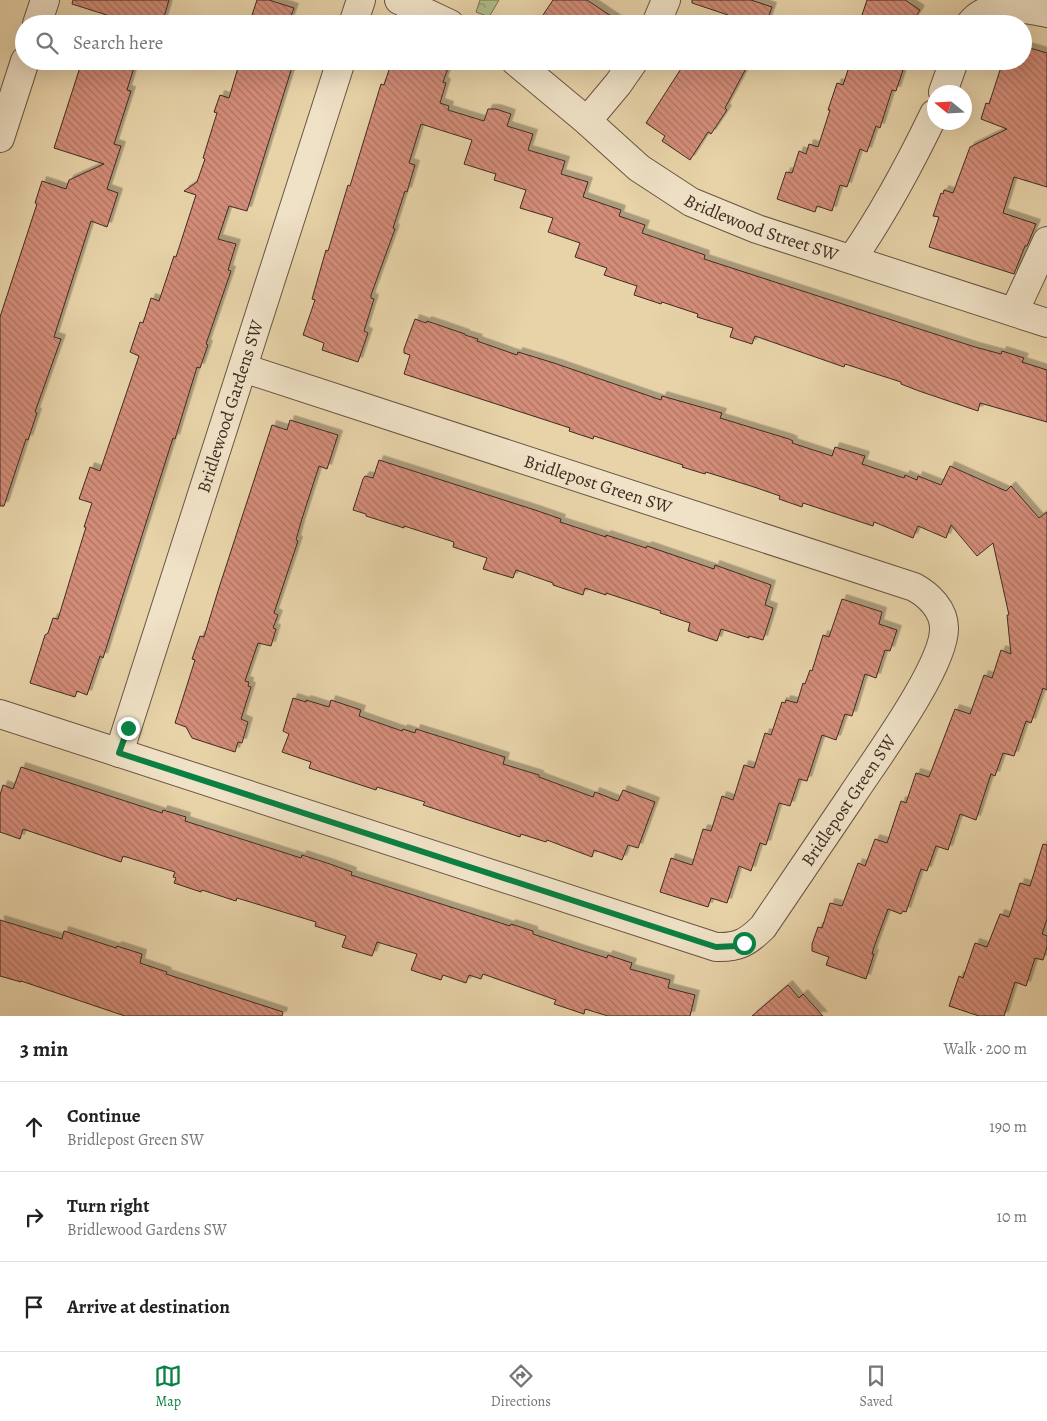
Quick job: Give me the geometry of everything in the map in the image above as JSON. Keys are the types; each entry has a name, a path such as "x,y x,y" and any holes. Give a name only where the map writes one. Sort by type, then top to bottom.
{"street":[{"path":"40,15 45,0"},
{"path":"357,15 361,0"},
{"path":"398,0 430,15"},
{"path":"660,15 666,0"},
{"path":"979,15 990,10 1009,6 1047,13"},
{"path":"2,122 22,70"},
{"name":"Bridlewood Gardens SW","path":"119,753 338,70"},
{"name":"Bridlewood Street SW","path":"526,70 639,168 691,202 757,229 1047,323"},
{"path":"587,121 628,70"},
{"path":"945,85 951,70"},
{"path":"852,259 877,222 907,171 927,129"},
{"path":"1014,312 1047,241"},
{"name":"Bridlepost Green SW","path":"0,714 716,947 737,946 753,937 763,927 908,711 932,668 942,644 944,628 940,613 934,602 925,592 914,587 243,368"}],"green space":[{"path":"480,0 499,0 490,15 476,12"}],"building":[{"path":"73,0 169,0 165,15 107,15 72,4"},
{"path":"257,0 269,0 294,8 291,15 252,15"},
{"path":"553,0 587,0 610,15 543,15"},
{"path":"692,0 751,0 772,7 769,15 728,15 692,3"},
{"path":"867,0 905,0 920,10 917,15 862,15"},
{"path":"1032,49 1047,53 1047,187 1014,177 1003,213 1036,224 1014,274 929,247 939,217 933,216 941,193 943,194 944,190 953,193 970,147 1007,129 981,119 986,103 989,104 1000,70 1032,70"},
{"path":"79,70 133,70 127,90 131,91 114,144 121,146 107,189 118,193 107,227 91,221 54,337 61,339 4,506 0,506 0,317 37,204 35,203 42,181 66,189 69,180 104,164 54,148"},
{"path":"237,70 291,70 247,211 229,206 218,239 236,244 228,270 231,271 206,344 208,345 200,368 197,367 175,439 173,438 103,658 100,656 87,695 77,691 75,697 30,683 45,635 48,633 53,618 58,619 86,527 84,527 92,503 79,499 90,467 100,471 139,356 130,352 140,322 143,323 151,298 159,301 174,256 176,257 196,195 184,191 197,182 205,159 203,158 217,113 214,112 220,95 229,98"},
{"path":"389,70 447,70 443,82 446,83 440,103 449,106 448,110 484,121 488,109 496,109 511,114 507,126 533,134 528,150 565,161 561,174 588,182 583,197 621,210 619,216 645,225 642,233 705,255 704,259 975,347 1001,354 1002,351 1024,358 1022,362 1047,370 1047,422 980,403 978,411 919,391 901,384 901,382 845,364 844,367 755,336 752,344 730,337 733,328 697,317 698,314 662,302 661,304 634,295 637,286 604,275 607,268 575,257 580,243 548,232 553,218 520,208 526,190 494,180 496,174 464,164 472,140 421,124 409,163 415,165 393,228 395,229 371,295 371,298 374,299 364,331 368,333 358,362 322,350 324,343 303,335 315,300 312,299 326,250 328,251 348,185 350,186 381,84 384,85"},
{"path":"680,70 745,70 725,108 727,110 711,134 708,132 690,160 662,141 665,136 646,123"},
{"path":"848,70 903,70 896,91 892,90 880,128 876,126 867,152 860,149 847,187 840,185 832,211 817,206 815,212 777,199 786,172 792,173 799,151 806,154 809,144 818,147 837,83 843,85"},
{"path":"415,319 426,323 427,321 465,334 478,339 477,341 517,355 518,352 554,363 661,400 662,396 722,413 720,418 789,439 793,441 792,443 832,456 835,447 865,456 862,464 904,478 905,475 917,480 918,476 941,485 950,466 1006,491 1011,486 1039,518 1047,512 1047,690 1043,688 1031,723 1026,721 1014,756 1003,753 995,776 991,774 976,820 960,814 948,850 936,846 927,871 921,869 906,912 903,911 901,914 888,909 874,947 872,954 874,954 866,979 826,965 829,957 812,951 812,944 818,927 822,928 830,903 842,906 858,863 865,866 875,839 887,843 901,801 906,803 916,773 929,777 955,709 970,714 984,675 992,678 1001,650 1011,654 1007,615 1009,615 993,543 977,556 951,525 946,538 918,526 913,538 874,522 873,526 803,503 802,507 779,499 780,496 754,487 706,472 705,474 682,467 683,465 594,436 593,439 569,431 570,428 404,374 410,355 404,353 404,349"},
{"path":"290,420 338,435 327,469 319,466 301,522 296,540 298,541 274,613 278,615 273,628 276,629 271,646 258,643 245,681 249,682 248,686 251,687 241,719 248,722 242,743 238,742 235,752 192,738 186,727 175,723 195,660 192,659 200,636 204,637 272,425 287,430"},
{"path":"379,460 535,510 561,519 560,522 606,537 606,535 646,548 647,546 714,569 715,565 771,585 765,605 773,608 763,640 749,636 749,638 721,629 717,641 688,631 690,623 660,613 661,611 606,593 606,595 585,588 583,595 516,570 513,578 483,569 487,558 453,547 454,542 366,516 366,514 353,510 363,479 365,476 373,478"},
{"path":"842,599 882,612 879,624 897,630 890,651 885,650 876,678 865,674 852,716 845,714 836,740 822,735 807,781 799,779 790,806 779,803 766,845 760,843 751,871 739,866 727,903 711,898 708,907 660,892 671,858 692,865 703,829 711,831 722,796 733,800 744,765 754,768 765,733 771,735 782,702 785,703 786,700 797,703 803,683 805,684 810,670 812,671 823,635 829,637"},
{"path":"293,698 329,707 331,700 361,710 359,716 402,731 403,729 415,733 416,729 505,757 503,764 539,775 539,777 593,797 595,792 618,801 623,790 655,802 638,848 628,845 622,860 594,850 592,857 547,840 546,842 521,834 520,837 423,805 425,802 377,787 376,790 309,768 311,762 282,752 289,734 283,731"},
{"path":"21,767 162,813 163,810 186,817 185,821 301,858 302,855 330,864 352,872 351,875 510,926 511,924 533,931 533,934 581,950 607,958 608,955 632,963 630,969 670,980 668,988 695,995 690,1016 608,1016 585,1009 584,1014 554,1004 556,1000 483,974 481,979 469,975 466,983 443,975 441,980 411,970 417,954 377,942 372,956 342,947 346,936 315,926 316,922 237,898 236,901 174,883 176,878 173,877 175,872 123,856 121,862 23,829 20,839 0,832 0,795 3,785 13,789"},
{"path":"1043,844 1047,845 1047,919 1042,934 1047,936 1047,947 1043,960 1035,958 1026,986 1015,982 1004,1016 979,1016 949,1006 959,976 963,978 975,943 987,947 1000,914 1009,917 1020,883 1030,886"},
{"path":"0,920 62,939 64,931 116,948 117,946 142,954 140,963 167,972 166,974 283,1012 282,1016 125,1016 21,981 0,976"},
{"path":"788,985 799,998 803,994 823,1016 752,1016"}],"route":[{"path":"128,728 119,753 716,947 726,948 744,943"}]}
